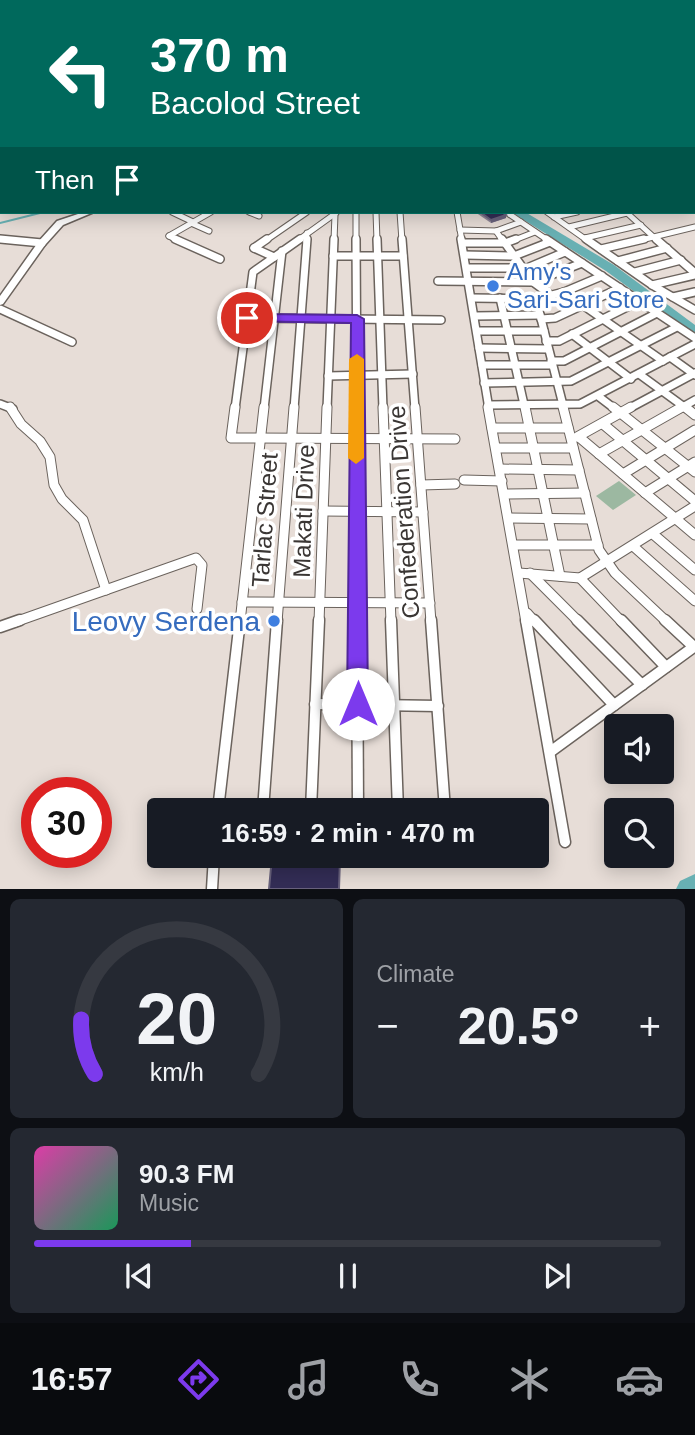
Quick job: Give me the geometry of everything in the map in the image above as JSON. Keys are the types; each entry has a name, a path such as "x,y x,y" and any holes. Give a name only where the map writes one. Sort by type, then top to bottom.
{"main road":[{"path":"0,292 58,219 66,214"},
{"path":"0,302 40,243 65,220 84,214"}],"street":[{"path":"176,214 209,231"},
{"path":"207,214 169,236 220,259"},
{"path":"254,214 259,216"},
{"path":"274,257 254,248 304,214"},
{"path":"335,214 253,272 231,438 455,439"},
{"name":"Makati Drive","path":"311,798 336,214"},
{"path":"356,214 358,798"},
{"path":"376,214 398,798"},
{"name":"Confederation Drive","path":"400,214 444,798"},
{"path":"457,214 492,429 514,545 525,573 526,612 565,842"},
{"path":"488,405 580,404 631,379 695,341 509,214"},
{"path":"550,214 652,285 695,310"},
{"path":"554,217 568,214"},
{"path":"569,227 619,214"},
{"path":"629,214 695,274"},
{"path":"460,230 496,231 521,222"},
{"path":"585,238 641,225"},
{"path":"601,249 695,227"},
{"path":"496,231 533,282 552,296"},
{"path":"463,243 505,243 535,232"},
{"name":"Tarlac Street","path":"264,798 307,233"},
{"path":"0,239 40,243"},
{"path":"465,255 514,256 550,242"},
{"path":"618,261 667,248"},
{"path":"219,798 282,251"},
{"path":"467,268 523,268 565,252"},
{"path":"333,256 403,257"},
{"path":"635,272 681,260"},
{"path":"438,281 533,282 582,263"},
{"path":"652,285 695,274"},
{"path":"472,298 536,299 564,292 602,276"},
{"path":"510,282 514,299"},
{"path":"475,316 555,318 620,288"},
{"path":"564,292 640,345 694,374"},
{"path":"673,297 695,292"},
{"path":"500,298 550,518 560,576"},
{"path":"536,299 562,405 573,433 573,449 598,545 606,562 694,646 550,752"},
{"path":"479,348 547,345 639,301"},
{"path":"0,309 72,342"},
{"path":"482,365 564,361 657,313"},
{"path":"247,318 441,320"},
{"path":"484,383 571,381 677,327"},
{"path":"477,331 544,331"},
{"path":"572,334 631,379"},
{"path":"328,376 413,374"},
{"path":"639,374 695,415"},
{"path":"492,429 529,428 573,433 603,424 694,374"},
{"path":"598,396 693,467 645,493"},
{"path":"599,454 695,401"},
{"path":"0,404 12,408 21,425 40,441 50,457 54,485 62,499 83,520 106,590"},
{"path":"525,573 580,578 653,534 695,504 603,424"},
{"path":"623,474 695,430"},
{"path":"573,433 695,535"},
{"path":"496,448 573,449"},
{"path":"500,469 579,470"},
{"path":"464,480 502,481"},
{"path":"421,485 455,484"},
{"path":"505,494 584,493"},
{"path":"323,511 423,512"},
{"path":"509,518 591,519"},
{"path":"653,534 695,570"},
{"path":"514,545 598,545"},
{"path":"634,546 695,601"},
{"path":"0,627 196,558 202,565 197,609"},
{"path":"525,573 642,685"},
{"path":"580,578 666,667"},
{"path":"242,602 430,603"},
{"path":"526,612 614,705"},
{"path":"315,704 438,706"},
{"path":"212,889 213,868"}],"green space":[{"path":"619,481 636,495 613,510 596,496"}],"building":[{"path":"483,214 506,215 491,220"},
{"path":"271,868 340,868 339,889 269,889"}],"waterway":[{"path":"0,223 36,214"},
{"path":"520,214 610,268 695,332"},
{"path":"688,889 695,886"}],"slow traffic":[{"path":"356,458 357,359"}],"place":[{"name":"Amy's Sari-Sari Store","path":"493,286"},
{"name":"Leovy Serdena","path":"274,621"}],"route":[{"path":"247,318 357,319 355,439 358,512 358,704"}]}
